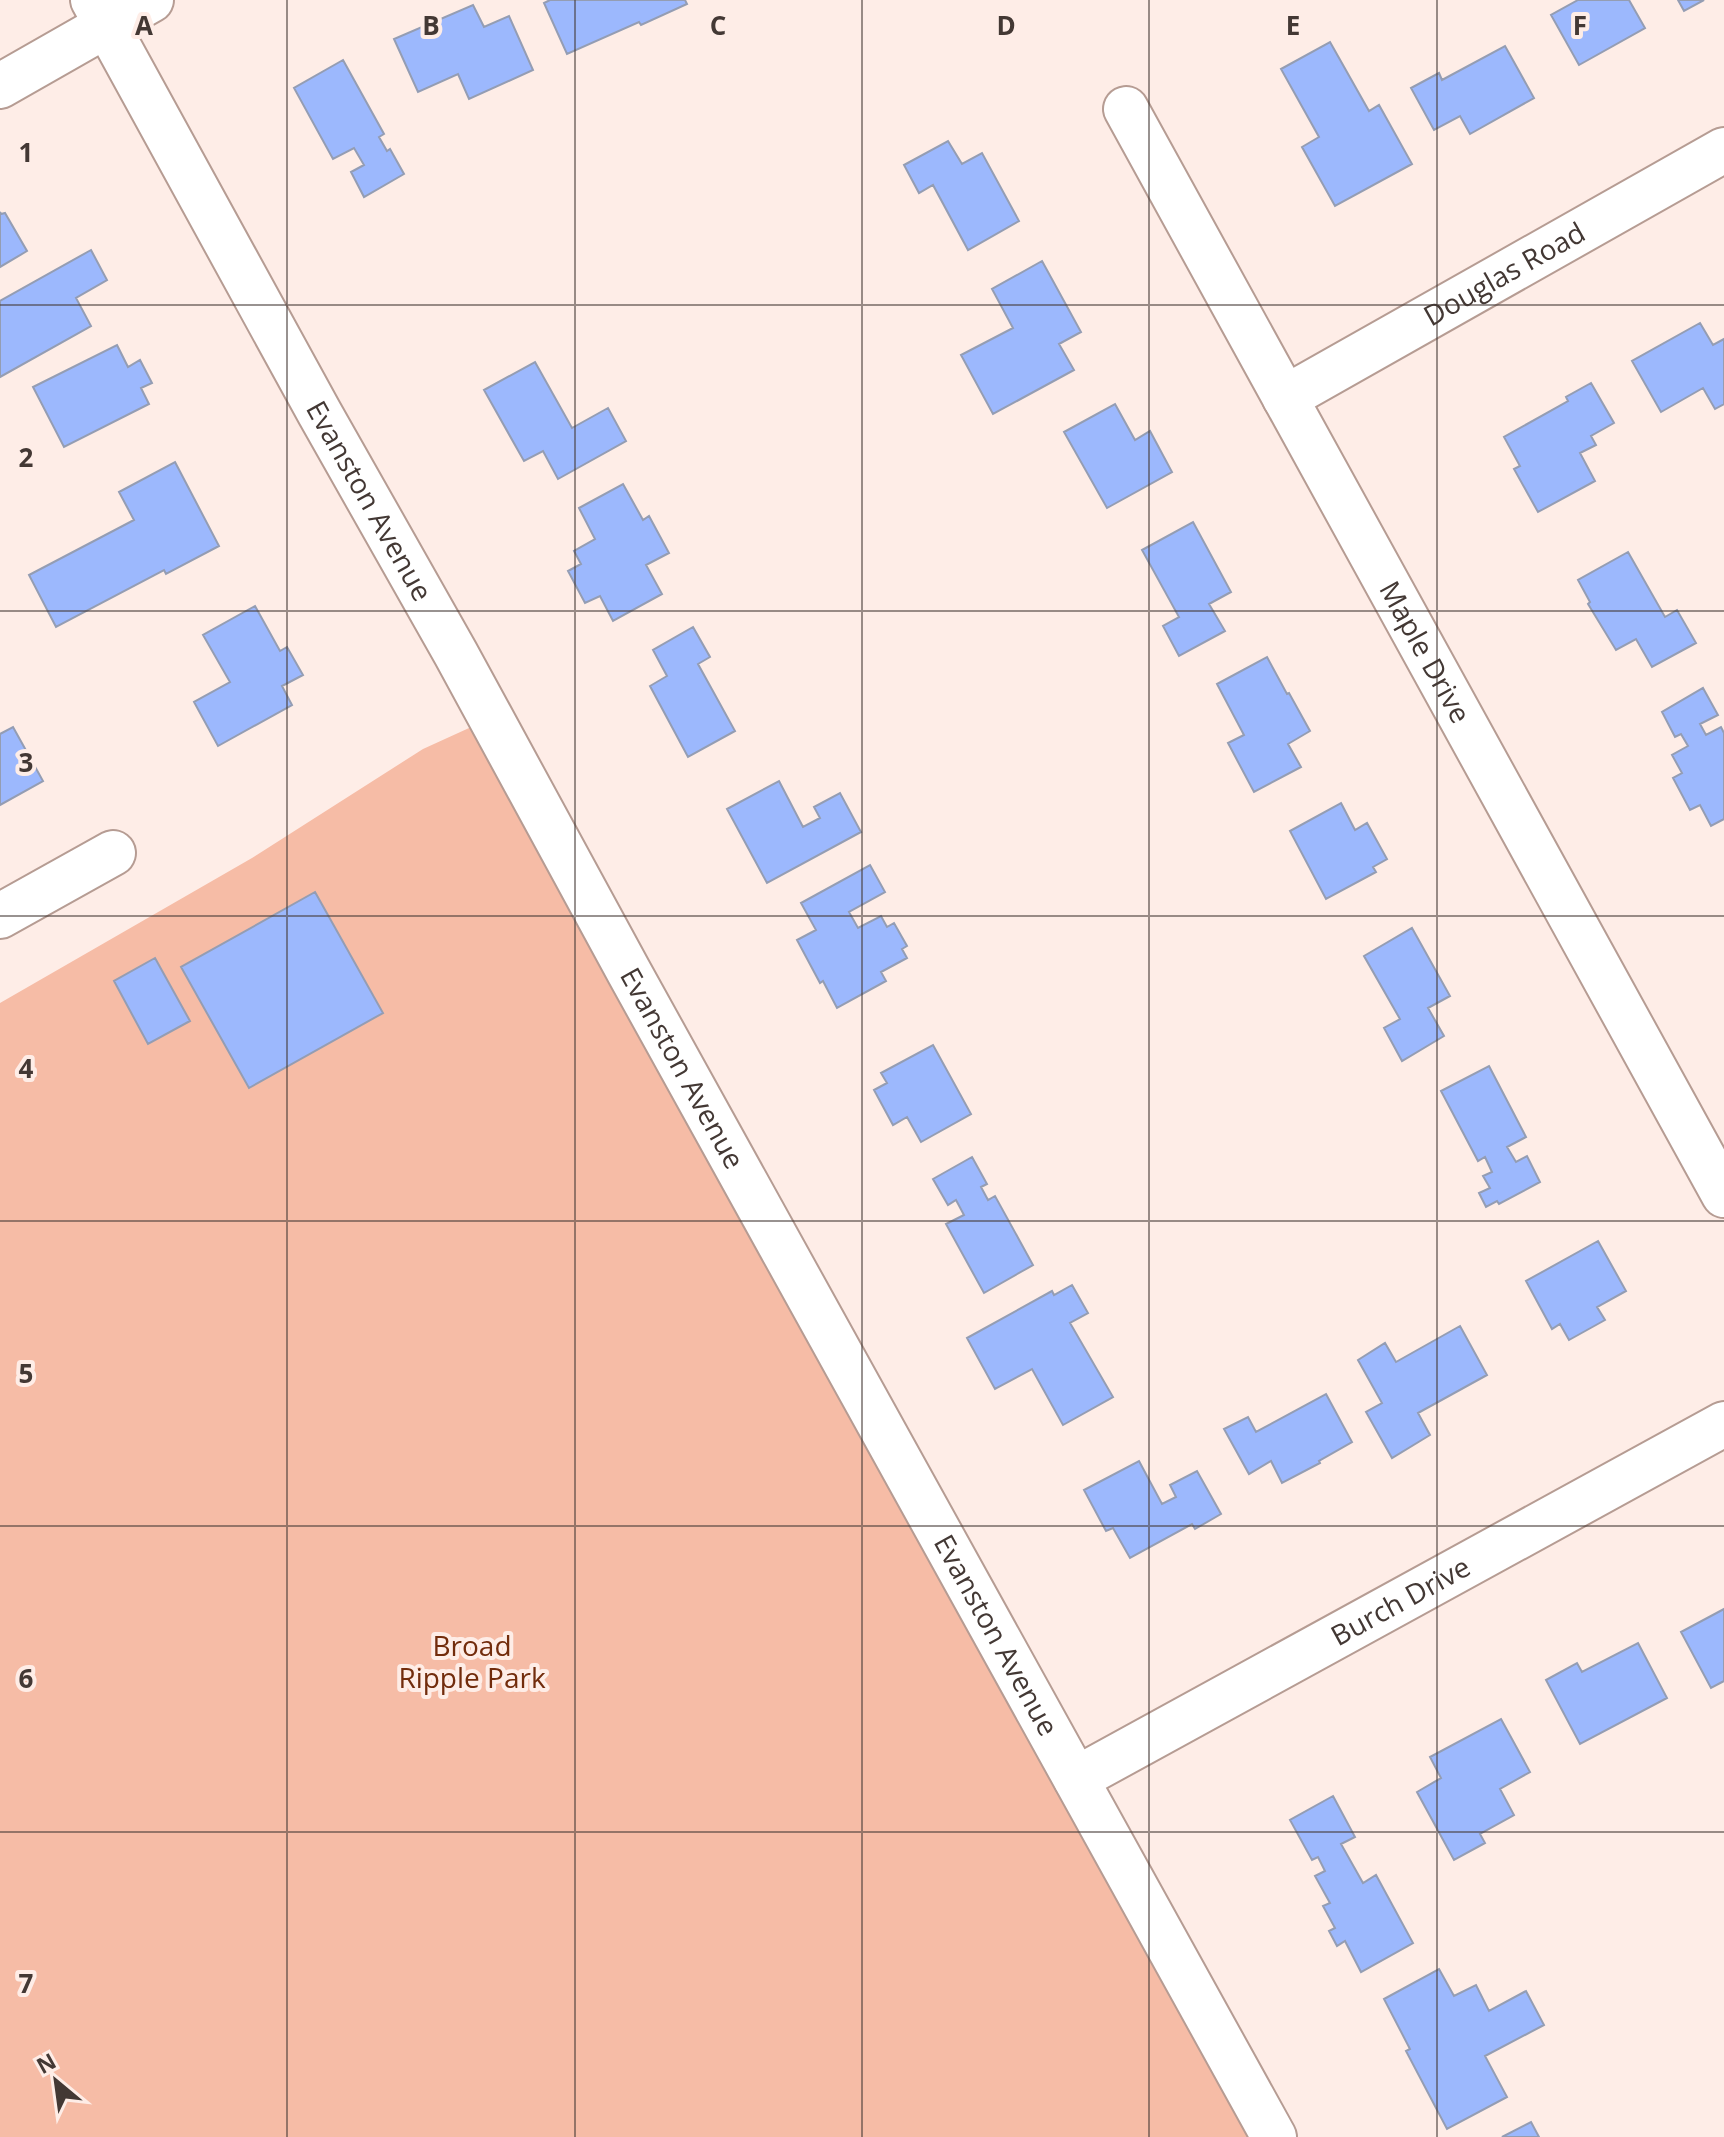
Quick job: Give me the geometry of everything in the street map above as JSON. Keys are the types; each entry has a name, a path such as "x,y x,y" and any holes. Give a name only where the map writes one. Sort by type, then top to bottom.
{"street":[{"path":"0,86 100,13 151,0"},
{"name":"Evanston Avenue","path":"100,13 1274,2137"},
{"name":"Maple Drive","path":"1126,109 1724,1195"},
{"name":"Douglas Road","path":"1285,398 1724,150"},
{"path":"0,916 113,853"},
{"name":"Burch Drive","path":"1076,1779 1724,1424"}],"green space":[{"name":"Broad Ripple Park","path":"491,718 1274,2137 0,2137 0,1003 252,858 423,749"}],"building":[{"path":"550,0 685,0 687,4 567,54 544,3"},
{"path":"1578,0 1629,0 1645,28 1579,65 1551,15"},
{"path":"1678,0 1704,0 1684,11"},
{"path":"473,5 484,27 509,16 533,70 469,99 458,74 418,92 394,39"},
{"path":"1330,42 1369,111 1379,105 1412,164 1335,206 1302,147 1319,137 1281,69"},
{"path":"1505,46 1534,98 1470,134 1460,116 1434,130 1411,88 1439,73 1442,80"},
{"path":"343,60 384,134 379,137 404,174 364,197 351,172 364,165 354,148 333,159 294,88"},
{"path":"948,141 962,164 982,153 1019,221 968,250 933,185 919,193 904,165"},
{"path":"0,212 5,213 27,251 0,267"},
{"path":"91,250 107,280 76,298 91,326 0,377 0,301"},
{"path":"1042,261 1081,332 1059,344 1074,370 993,414 961,355 1013,328 992,289"},
{"path":"1700,323 1713,345 1724,339 1724,404 1715,409 1703,388 1661,412 1632,361"},
{"path":"117,345 128,367 140,360 152,383 141,388 149,404 64,447 33,387"},
{"path":"535,362 572,428 608,408 626,441 558,479 543,451 524,461 484,390"},
{"path":"1591,383 1614,423 1591,436 1596,445 1580,453 1595,481 1538,512 1514,469 1520,466 1504,437 1568,401 1566,397"},
{"path":"1115,404 1135,440 1150,431 1172,472 1107,508 1064,432"},
{"path":"175,462 219,546 166,574 164,570 56,627 29,575 134,520 119,492"},
{"path":"623,484 643,520 649,516 669,553 646,565 662,594 613,621 600,596 585,603 568,571 581,564 574,551 595,539 579,508"},
{"path":"1193,522 1231,592 1209,604 1225,631 1179,656 1163,626 1179,617 1142,550"},
{"path":"1628,552 1665,617 1677,610 1696,643 1652,667 1636,639 1616,650 1588,604 1590,602 1578,580"},
{"path":"255,606 280,651 287,647 303,675 282,686 292,705 218,746 194,702 230,682 203,635"},
{"path":"693,627 710,657 698,664 735,731 688,757 650,686 667,676 653,650"},
{"path":"1267,657 1310,731 1288,744 1301,767 1254,792 1228,743 1244,735 1217,684"},
{"path":"1703,688 1718,715 1700,724 1706,735 1721,727 1724,733 1724,819 1711,826 1700,805 1690,810 1673,778 1682,773 1672,755 1688,746 1681,734 1675,737 1662,712"},
{"path":"13,727 43,781 0,805 0,734"},
{"path":"779,781 803,827 820,818 814,807 840,793 861,832 767,883 727,809"},
{"path":"1341,803 1355,830 1367,823 1387,859 1373,867 1376,872 1326,899 1290,831"},
{"path":"870,865 885,892 849,912 858,928 881,916 887,927 894,923 907,946 902,949 907,958 881,972 886,981 837,1008 797,940 816,930 801,903"},
{"path":"315,892 383,1013 249,1088 181,967"},
{"path":"1412,928 1450,996 1428,1008 1444,1036 1402,1061 1384,1028 1400,1019 1364,956"},
{"path":"155,958 190,1021 148,1044 114,981"},
{"path":"933,1045 971,1114 921,1142 907,1117 893,1125 874,1090 887,1083 881,1073"},
{"path":"1489,1066 1526,1137 1507,1147 1516,1162 1527,1156 1540,1182 1499,1204 1497,1201 1486,1207 1479,1193 1490,1188 1483,1176 1492,1172 1485,1157 1478,1161 1441,1091"},
{"path":"972,1157 987,1184 981,1187 988,1200 995,1196 1033,1265 984,1293 946,1224 964,1215 956,1200 948,1205 933,1179"},
{"path":"1598,1241 1626,1291 1597,1307 1605,1320 1569,1340 1560,1324 1552,1329 1526,1281"},
{"path":"1072,1285 1088,1313 1070,1323 1113,1397 1063,1425 1032,1369 995,1389 967,1338 1052,1291 1054,1295"},
{"path":"1460,1326 1487,1375 1418,1413 1430,1435 1392,1458 1366,1412 1382,1403 1358,1360 1385,1343 1396,1362"},
{"path":"1326,1394 1352,1442 1282,1483 1271,1461 1249,1474 1224,1429 1248,1417 1256,1432"},
{"path":"1139,1461 1162,1504 1176,1497 1170,1485 1197,1471 1221,1514 1195,1529 1192,1524 1130,1558 1113,1528 1106,1531 1084,1490"},
{"path":"1724,1609 1724,1681 1711,1688 1681,1632"},
{"path":"1638,1643 1667,1698 1580,1744 1546,1680 1577,1663 1582,1672"},
{"path":"1501,1719 1530,1772 1500,1789 1514,1815 1480,1834 1485,1843 1454,1860 1417,1792 1441,1778 1430,1757"},
{"path":"1333,1796 1355,1837 1341,1844 1363,1883 1376,1875 1413,1943 1361,1972 1345,1941 1337,1946 1329,1931 1335,1928 1323,1906 1330,1903 1315,1876 1325,1871 1318,1857 1312,1860 1290,1820"},
{"path":"1439,1969 1454,1996 1476,1985 1489,2011 1526,1991 1544,2025 1485,2056 1507,2097 1447,2129 1406,2051 1410,2049 1384,1999"},
{"path":"1531,2122 1539,2137 1502,2137"}]}
